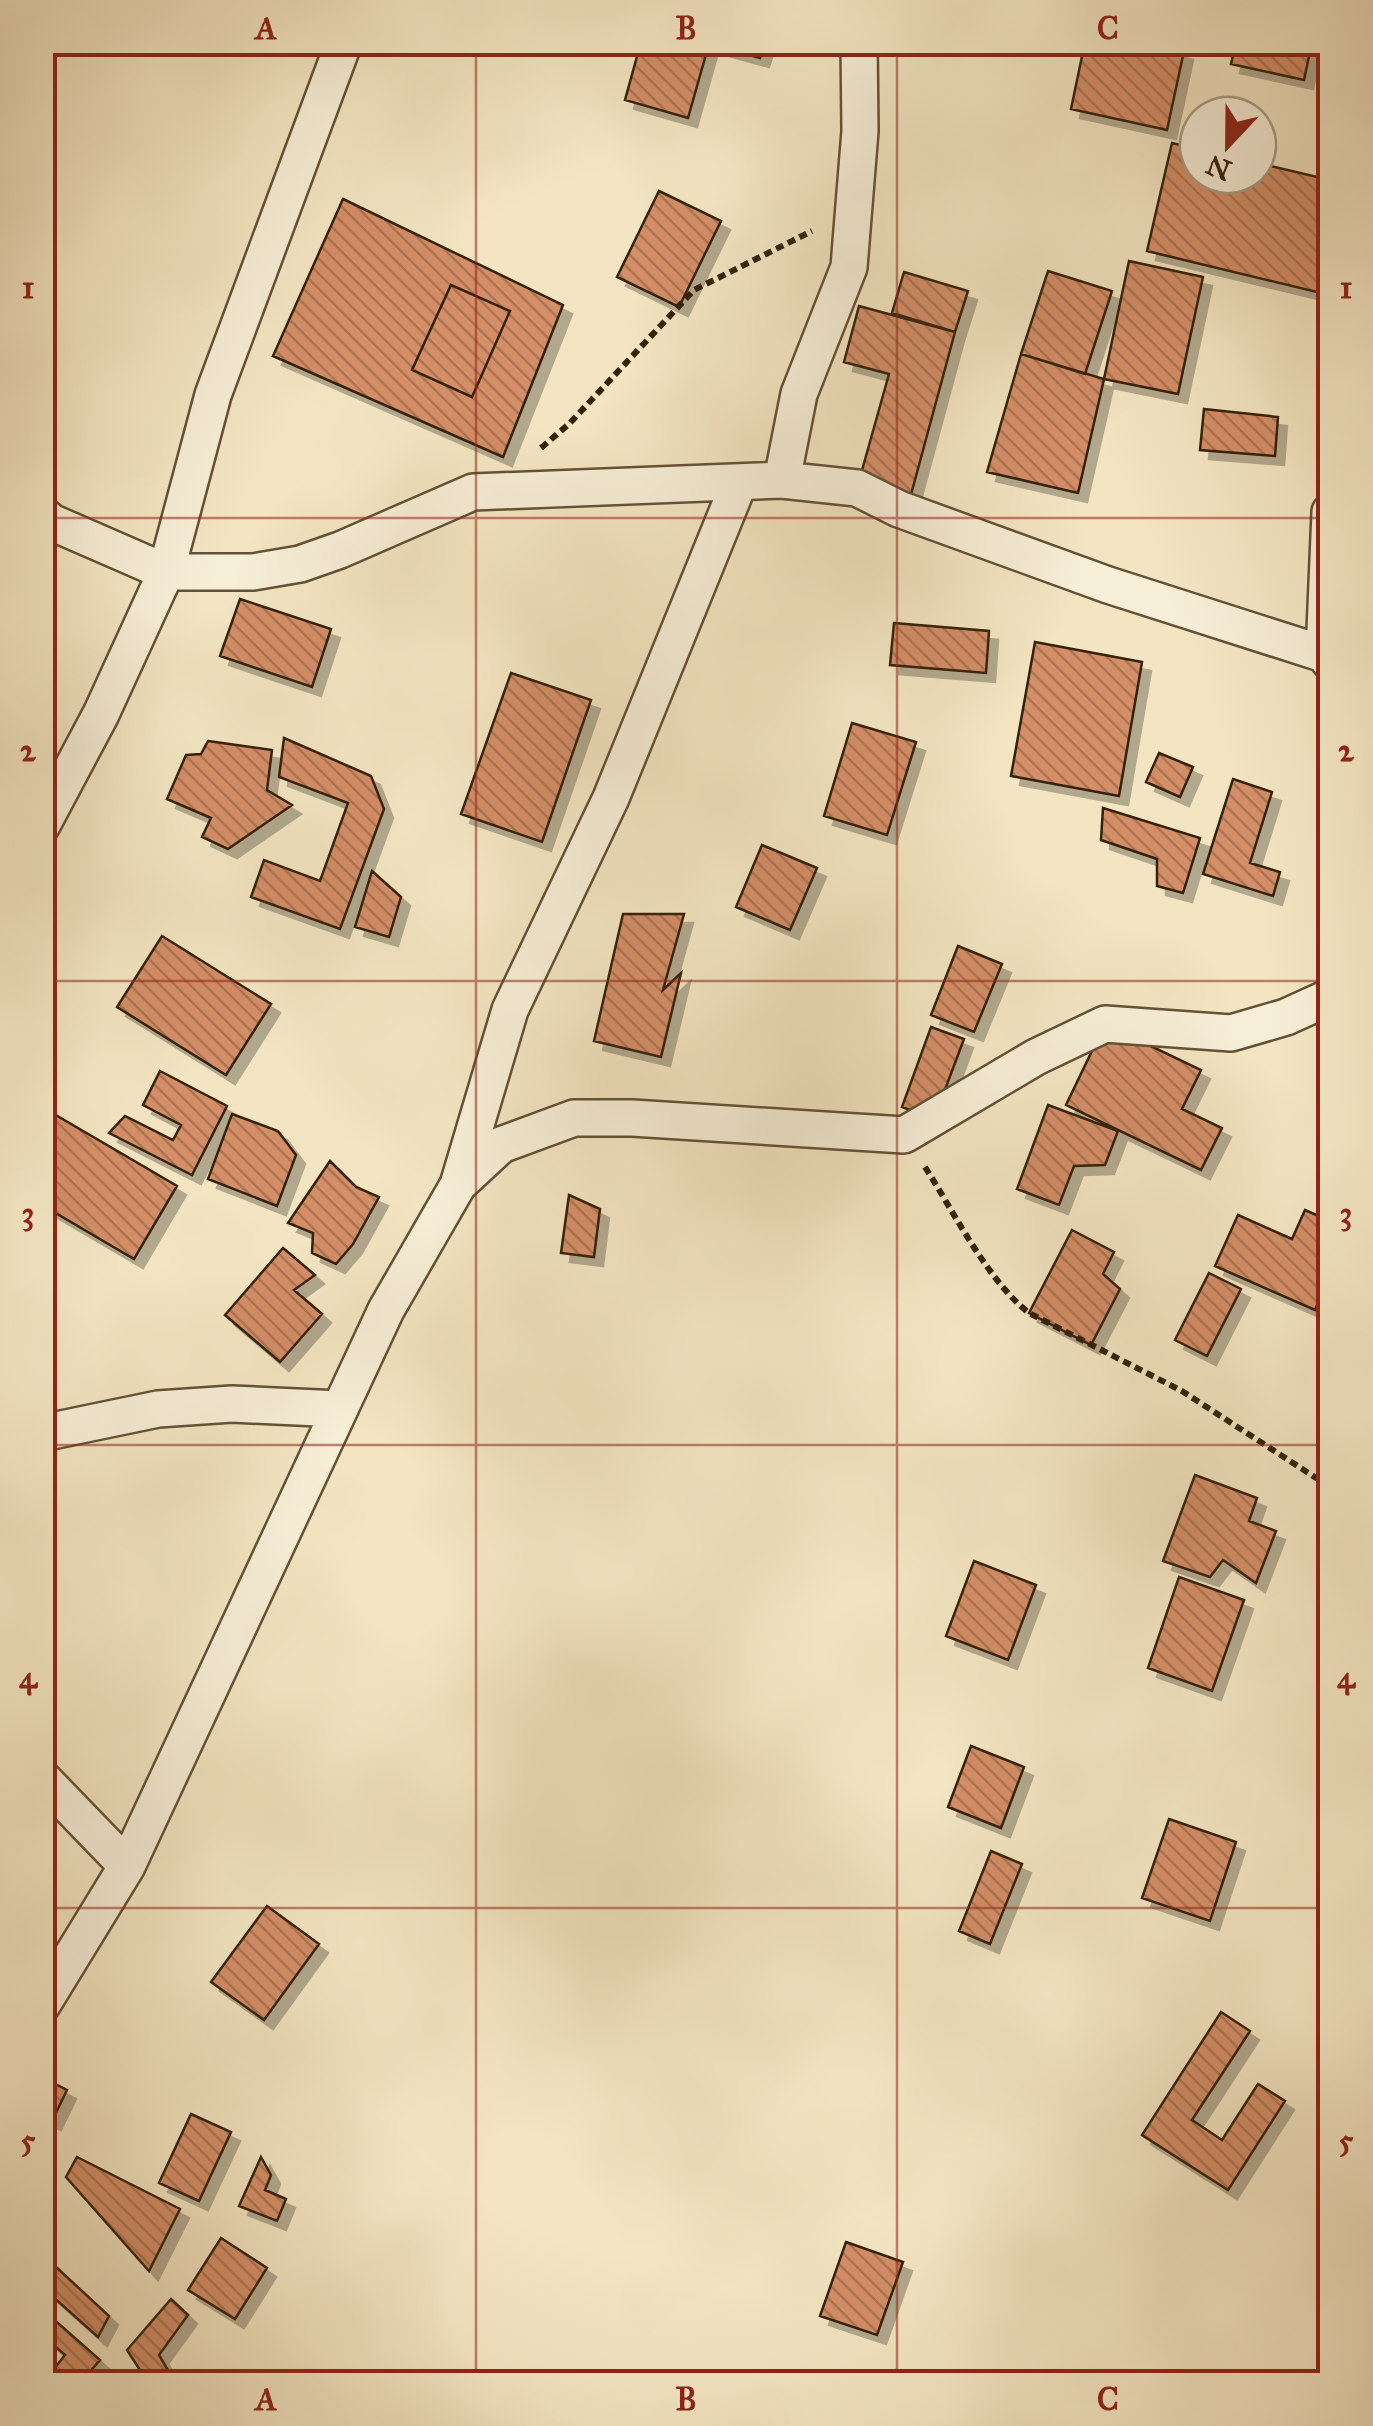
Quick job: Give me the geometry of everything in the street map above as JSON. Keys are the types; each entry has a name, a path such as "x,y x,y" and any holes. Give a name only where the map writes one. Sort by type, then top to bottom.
{"street":[{"path":"42,825 101,714 166,572 214,396 344,42"},
{"path":"782,480 798,394 849,267 860,130 859,42"},
{"path":"42,514 51,522 166,572 254,572 300,564 340,550 473,492 782,480 857,488 899,509 1108,586 1327,658 1330,512"},
{"path":"42,2004 127,1866 386,1310 458,1185 510,1010 612,798 739,483"},
{"path":"458,1185 500,1145 574,1118 904,1135 1036,1057 1106,1024 1230,1033 1286,1017 1330,997"},
{"path":"42,1433 158,1408 232,1404 340,1409"},
{"path":"42,1778 127,1866"}],"path":[{"path":"532,455 569,424 694,290 855,210"},
{"path":"904,1135 987,1264 1019,1305 1182,1391 1330,1486"},
{"path":"1330,1699 1323,1733 1324,1785 1330,1804"}],"building":[{"path":"641,42 765,42 760,58 709,44 688,118 625,100"},
{"path":"1085,42 1146,42 1184,51 1167,130 1071,109"},
{"path":"1236,42 1312,42 1304,80 1231,64"},
{"path":"1172,143 1178,144 1178,195 1278,195 1278,168 1330,180 1330,253 1321,293 1147,251"},
{"path":"659,191 721,221 679,307 617,277"},
{"path":"343,199 563,305 503,457 273,356"},
{"path":"1129,261 1203,277 1178,394 1104,379"},
{"path":"1048,271 1112,291 1085,374 1021,354"},
{"path":"904,272 968,291 955,332 892,313"},
{"path":"451,285 510,311 472,397 412,370"},
{"path":"859,306 955,332 909,502 857,488 889,374 844,362"},
{"path":"1021,354 1104,379 1078,493 987,472"},
{"path":"1204,409 1278,417 1275,456 1200,450"},
{"path":"240,599 331,629 312,687 220,656"},
{"path":"894,623 989,631 986,673 890,665"},
{"path":"1035,642 1142,662 1119,796 1011,776"},
{"path":"511,673 591,700 542,842 461,814"},
{"path":"852,723 916,742 887,835 824,816"},
{"path":"284,738 371,776 384,809 340,929 251,897 264,860 320,881 348,803 279,777"},
{"path":"208,741 272,750 267,790 292,805 228,849 202,837 211,818 167,799 186,755 201,754"},
{"path":"1159,753 1193,767 1180,797 1146,782"},
{"path":"1233,779 1272,792 1250,863 1280,872 1273,896 1203,874"},
{"path":"1103,808 1200,838 1183,893 1157,886 1157,859 1101,840"},
{"path":"762,845 817,868 790,930 736,907"},
{"path":"372,871 401,897 389,937 355,927"},
{"path":"623,914 684,914 663,990 681,973 661,1057 594,1041"},
{"path":"162,936 271,1004 226,1075 117,1007"},
{"path":"958,946 1002,964 974,1032 931,1015"},
{"path":"1105,1024 1201,1070 1182,1109 1222,1128 1201,1170 1066,1105"},
{"path":"931,1027 964,1039 934,1119 902,1107"},
{"path":"160,1071 227,1106 192,1175 109,1133 125,1116 173,1140 181,1125 143,1105"},
{"path":"1048,1105 1118,1131 1105,1165 1074,1166 1059,1205 1017,1189"},
{"path":"42,1107 177,1186 134,1259 42,1205"},
{"path":"232,1114 278,1131 296,1155 277,1206 208,1179"},
{"path":"330,1161 356,1187 379,1197 353,1244 336,1264 312,1253 313,1233 288,1223"},
{"path":"569,1195 600,1209 594,1257 561,1253"},
{"path":"1305,1210 1330,1221 1330,1274 1315,1310 1215,1266 1238,1215 1292,1239"},
{"path":"1072,1230 1114,1252 1103,1274 1120,1289 1091,1345 1029,1313"},
{"path":"283,1248 315,1275 294,1290 322,1314 280,1362 225,1315"},
{"path":"1209,1273 1241,1289 1207,1356 1175,1340"},
{"path":"1195,1475 1257,1498 1249,1521 1276,1531 1256,1583 1223,1560 1210,1577 1163,1561"},
{"path":"974,1561 1036,1585 1008,1660 946,1636"},
{"path":"1179,1577 1244,1600 1212,1691 1148,1668"},
{"path":"971,1746 1024,1767 1001,1828 948,1807"},
{"path":"1169,1819 1236,1842 1210,1921 1142,1898"},
{"path":"991,1851 1022,1864 990,1944 959,1931"},
{"path":"267,1906 319,1944 264,2020 211,1982"},
{"path":"1221,2012 1250,2031 1192,2120 1222,2140 1258,2084 1285,2101 1228,2190 1142,2135"},
{"path":"42,2077 67,2090 52,2121 42,2117"},
{"path":"191,2114 231,2132 199,2201 159,2183"},
{"path":"77,2157 180,2209 149,2271 66,2177"},
{"path":"261,2157 271,2175 265,2190 286,2199 277,2221 239,2206"},
{"path":"221,2238 267,2268 235,2319 188,2290"},
{"path":"846,2242 903,2262 877,2335 820,2316"},
{"path":"42,2254 109,2316 98,2337 42,2287"},
{"path":"171,2299 188,2315 159,2355 176,2384 149,2384 127,2350"},
{"path":"42,2309 100,2360 79,2384 42,2384 65,2355 42,2335"}]}
